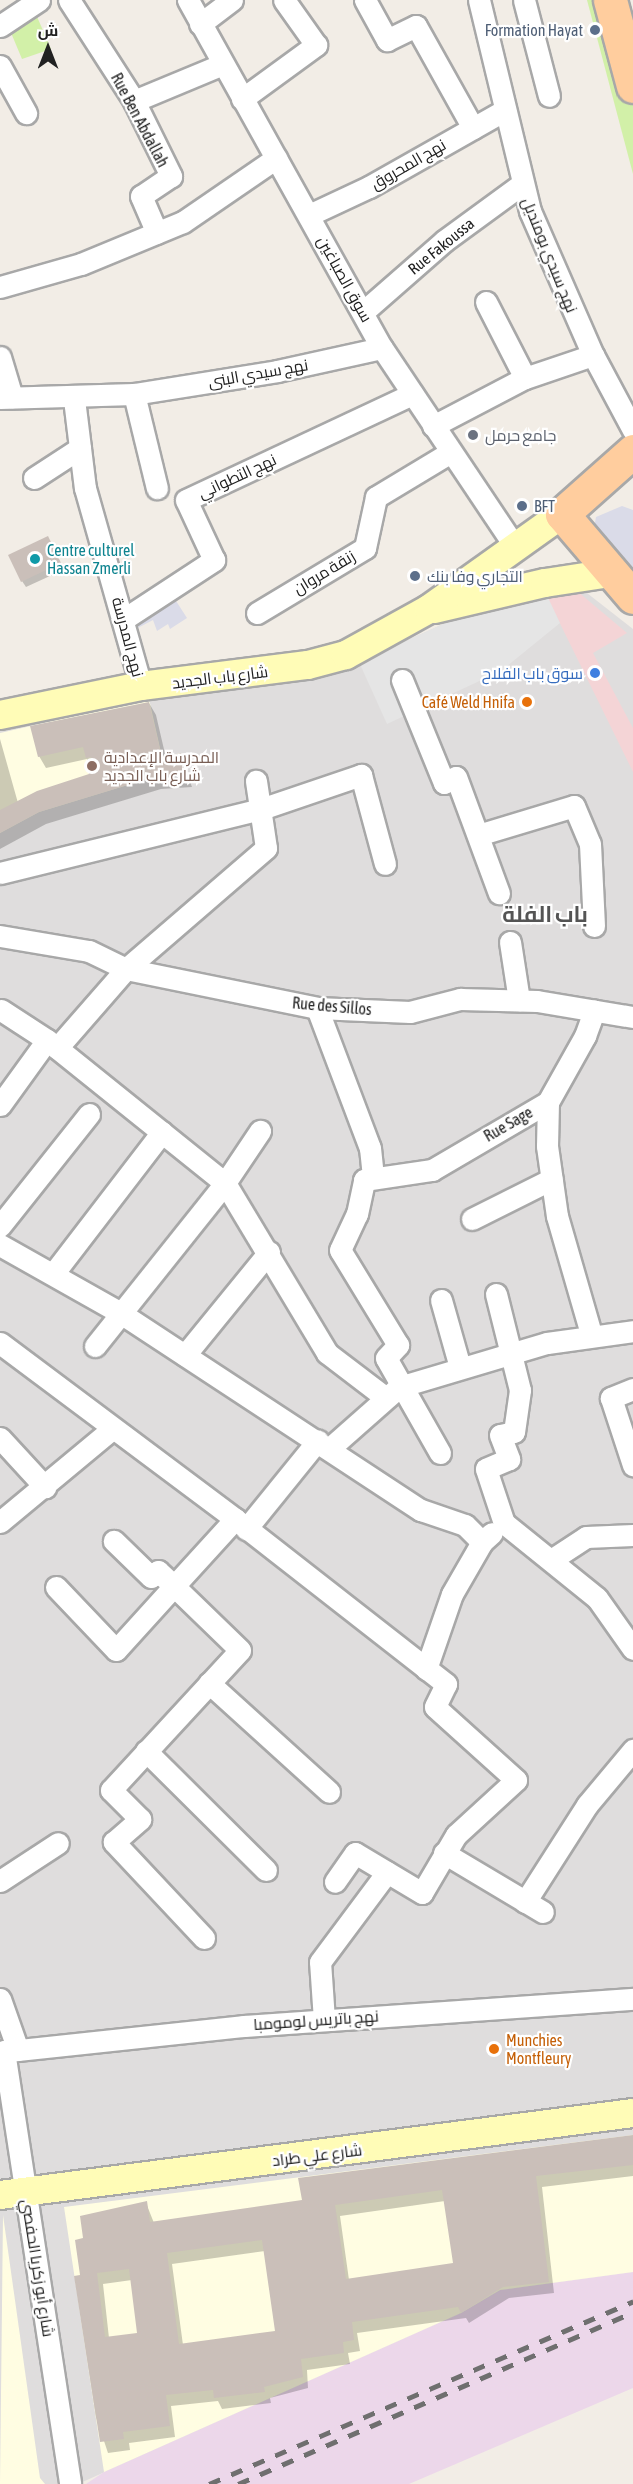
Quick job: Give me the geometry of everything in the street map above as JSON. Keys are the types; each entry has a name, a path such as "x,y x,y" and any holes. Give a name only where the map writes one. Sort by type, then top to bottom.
{"main road":[{"path":"610,0 633,86"},
{"path":"629,466 562,514 610,573 633,597"},
{"name":"شارع باب الجديد","path":"0,715 141,686 320,663 357,651 429,609 562,514"},
{"name":"شارع باب الجديد","path":"429,609 545,583 610,573"},
{"name":"شارع علي طراد","path":"13,2193 633,2113"}],"street":[{"path":"0,26 39,0"},
{"name":"Rue Ben Abdallah","path":"69,0 134,101 171,176 141,196 157,233"},
{"name":"سوق الصباغين","path":"188,0 382,348 516,548"},
{"path":"200,24 232,0"},
{"path":"242,99 316,45 284,0"},
{"path":"365,0 387,40 416,26 473,128"},
{"name":"نهج سيدي بومنديل","path":"479,0 522,184 539,236 593,355 633,430"},
{"path":"524,0 549,96"},
{"path":"134,101 222,64"},
{"path":"0,66 26,113"},
{"name":"نهج المحروق","path":"309,215 369,187 505,110"},
{"path":"0,286 81,264 183,222 276,158"},
{"name":"Rue Fakoussa","path":"363,312 444,241 522,184"},
{"path":"486,302 525,378"},
{"name":"نهج سيدي البنى","path":"6,398 74,399 134,394 277,371 382,348"},
{"path":"433,426 525,378 593,355"},
{"path":"0,357 6,398"},
{"path":"134,394 157,489"},
{"name":"نهج التطواني","path":"124,619 214,560 186,500 412,394"},
{"name":"نهج المدرسة","path":"74,399 85,488 124,619 141,686"},
{"path":"34,478 80,448"},
{"name":"زنقة مروان","path":"257,613 365,548 376,497 451,452"},
{"path":"402,680 444,783 456,777 499,892"},
{"path":"0,873 261,809 361,775 385,864"},
{"path":"0,1105 52,1044 126,969 266,848 256,781"},
{"path":"478,836 574,806 591,844 594,926"},
{"name":"Rue des Sillos","path":"0,936 89,951 126,969 317,1008 410,1012 460,999 519,1000 633,1017"},
{"path":"510,942 519,1000"},
{"path":"317,1008 370,1148 373,1177 364,1180 357,1214 340,1250 398,1345 386,1358 393,1392"},
{"path":"2,1010 52,1044 225,1183 269,1252 327,1353 393,1392 440,1453"},
{"name":"Rue Sage","path":"373,1177 432,1170 548,1102 585,1036 594,1011"},
{"path":"548,1102 547,1146 556,1216 591,1334"},
{"path":"0,1226 89,1114"},
{"path":"94,1346 119,1312 225,1183 260,1131"},
{"path":"52,1274 162,1132"},
{"path":"472,1219 552,1179"},
{"path":"0,1245 119,1312 324,1444 421,1510 465,1525 482,1542"},
{"path":"185,1355 269,1252"},
{"path":"496,1294 520,1390 514,1432 500,1435 509,1459 486,1469 504,1523 597,1598 633,1649"},
{"path":"441,1300 460,1367"},
{"path":"56,1587 116,1650 174,1587 324,1444 393,1392 460,1367 509,1353 591,1334 633,1330"},
{"path":"4,1352 241,1524 446,1684 435,1707 516,1780 456,1835 422,1893 356,1853 335,1882"},
{"path":"633,1389 612,1398 633,1465"},
{"path":"0,1522 111,1430"},
{"path":"0,1438 45,1487"},
{"path":"426,1669 452,1594 482,1542 504,1523"},
{"path":"551,1560 586,1537 633,1535"},
{"path":"114,1541 151,1578 158,1571 240,1650 111,1790 140,1819 114,1842 204,1938"},
{"path":"209,1683 329,1792"},
{"path":"444,1853 534,1907 587,1805 633,1750"},
{"path":"146,1751 266,1870"},
{"path":"0,1881 58,1843"},
{"path":"324,2020 320,1962 387,1872"},
{"name":"شارع أبو زكريا الحفصي","path":"0,1999 7,2051 13,2193 70,2484"},
{"name":"نهج باتريس لومومبا","path":"7,2051 324,2020 633,1999"}],"shaded area":[{"path":"622,506 633,510 633,588 593,534 596,517"},
{"path":"578,586 633,629 633,2272 500,2290 461,2313 78,2484 0,2484 0,721 359,662 481,607"},
{"path":"543,587 560,623 501,671 387,724 359,662 481,607"},
{"path":"169,590 187,618 170,629 168,624 157,631 153,620 128,633 124,619"},
{"name":"سوق باب الفلاح","path":"577,591 627,633 593,653 633,728 633,772 545,593"},
{"name":"المدرسة الإعدادية شارع باب الجديد","path":"149,699 162,757 181,753 186,775 154,777 39,812 0,833 0,733"},
{"path":"633,2135 633,2272 500,2290 461,2313 104,2472 64,2207"},
{"path":"3,2215 40,2478 45,2484 0,2484"},
{"path":"633,2272 633,2388 409,2484 86,2484 104,2472 461,2313 500,2290"}],"green space":[{"path":"587,0 628,0 633,20 633,174"},
{"path":"35,12 51,49 22,59 9,28"}],"building":[{"name":"Centre culturel Hassan Zmerli","path":"48,536 61,563 21,582 8,555"},
{"name":"المدرسة الإعدادية شارع باب الجديد","path":"149,702 162,758 181,753 186,775 154,777 39,812 0,833 0,810 37,791 89,774 87,765 93,762 91,757 86,758 83,747 38,757 30,726"},
{"path":"633,2135 633,2165 536,2176 549,2282 503,2287 461,2313 458,2307 352,2322 354,2340 343,2342 344,2353 301,2359 303,2377 264,2387 265,2392 214,2398 213,2390 166,2395 170,2426 123,2432 124,2439 100,2442 74,2276 80,2275 75,2240 83,2238 80,2216 147,2201 150,2222 302,2200 298,2178","holes":["442,2190 453,2263 346,2279 335,2205","262,2240 275,2331 179,2344 167,2253","129,2269 137,2333 105,2337 97,2273"]}],"railway":[{"path":"209,2484 633,2301"},
{"path":"238,2484 633,2312"}],"place":[{"name":"Formation Hayat","path":"595,30"},
{"name":"جامع حرمل","path":"473,435"},
{"name":"BFT","path":"522,506"},
{"name":"Centre culturel Hassan Zmerli","path":"35,559"},
{"name":"التجاري وفا بنك","path":"415,576"},
{"name":"سوق باب الفلاح","path":"595,673"},
{"name":"Café Weld Hnifa","path":"527,702"},
{"name":"المدرسة الإعدادية شارع باب الجديد","path":"92,766"},
{"name":"Munchies Montfleury","path":"494,2049"}],"district":[{"name":"باب الفلة","path":"545,915"}]}
